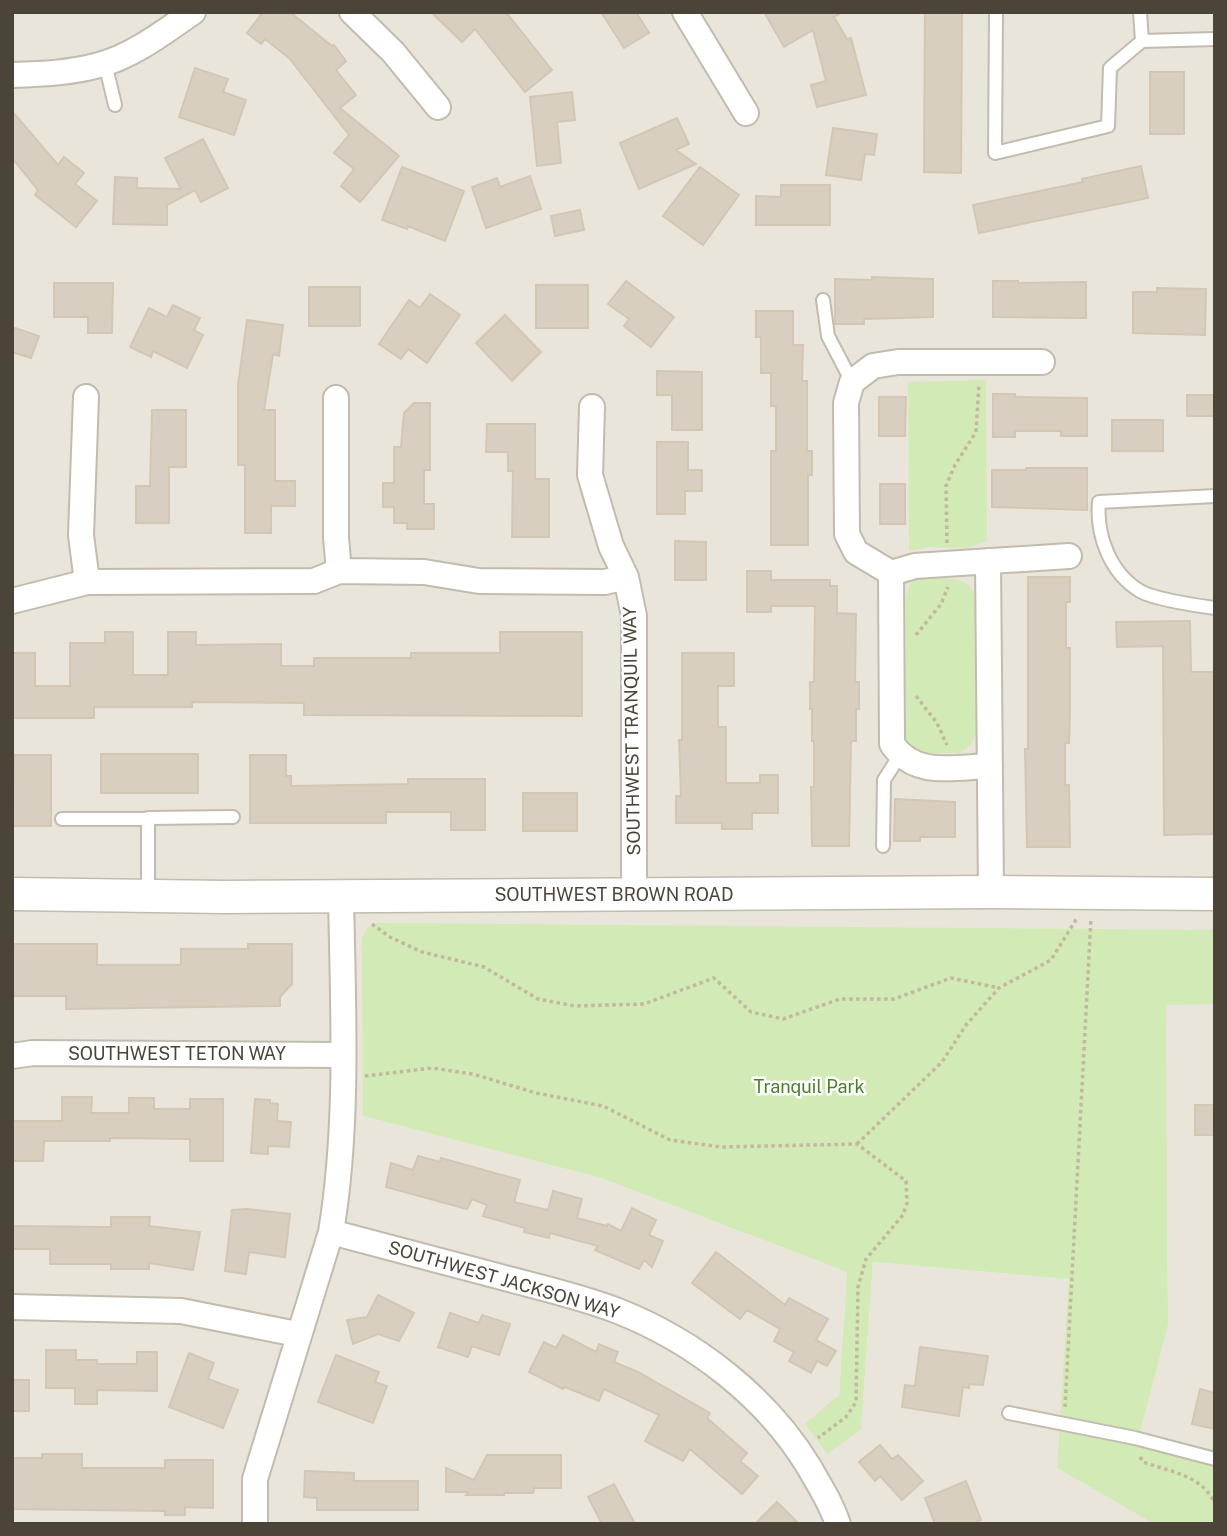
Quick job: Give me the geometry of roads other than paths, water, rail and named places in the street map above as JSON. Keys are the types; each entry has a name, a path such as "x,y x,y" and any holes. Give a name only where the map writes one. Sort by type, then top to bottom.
{"street":[{"path":"12,75 49,74 105,63 145,45 193,12"},
{"path":"352,12 393,52 438,107"},
{"path":"685,12 746,113"},
{"path":"1042,362 898,362 873,366 852,382 846,403 847,534 856,552 891,573 915,566 1069,556"},
{"path":"86,397 82,535 87,582"},
{"path":"336,398 336,538 339,571"},
{"name":"SOUTHWEST TRANQUIL WAY","path":"592,407 590,475 611,546 626,576 634,616 634,894"},
{"path":"988,561 991,892"},
{"path":"12,601 87,582 314,581 339,571 424,572 479,581 605,582 626,576"},
{"path":"891,573 892,744 900,755 920,767 989,766"},
{"name":"SOUTHWEST BROWN ROAD","path":"12,894 341,897 991,892 1092,899 1215,894"},
{"path":"255,1524 255,1479 331,1231 341,1151 341,897"},
{"name":"SOUTHWEST TETON WAY","path":"12,1056 33,1054 342,1067"},
{"name":"SOUTHWEST JACKSON WAY","path":"331,1231 570,1296 618,1311 664,1332 727,1376 770,1415 799,1451 833,1508 838,1524"},
{"path":"12,1307 181,1311 298,1334"}],"lane":[{"path":"996,12 995,153 1108,126 1110,68 1142,41 1215,39"},
{"path":"1140,12 1142,41"},
{"path":"105,63 115,105"},
{"path":"823,300 828,336 852,382"},
{"path":"1215,496 1098,502 1097,514 1104,545 1113,565 1141,592 1215,608"},
{"path":"883,846 884,780 900,755"},
{"path":"62,819 233,817"},
{"path":"148,819 148,896"},
{"path":"1009,1413 1135,1438 1215,1459"}],"park label":[{"name":"Tranquil Park","path":"809,1087"}]}
